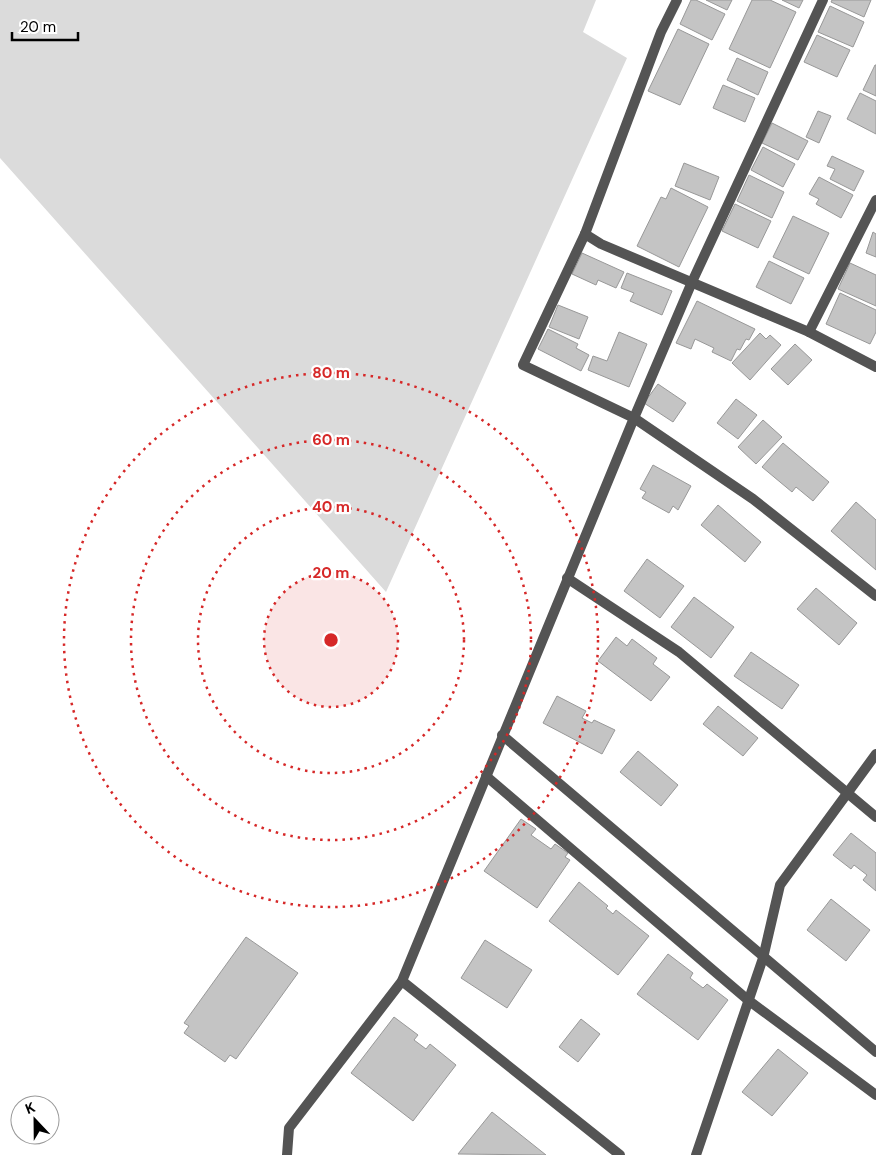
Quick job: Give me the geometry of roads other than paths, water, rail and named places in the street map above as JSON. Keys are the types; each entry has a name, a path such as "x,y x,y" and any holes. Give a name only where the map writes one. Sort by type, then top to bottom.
{"street":[{"path":"677,0 660,32 585,234 523,365 634,418 753,500 876,596"},
{"path":"287,1155 289,1128 402,981 567,578 692,282 823,0"},
{"path":"809,332 876,200"},
{"path":"585,234 601,244 809,332 876,367"},
{"path":"567,578 679,652 876,817"},
{"path":"502,735 876,1052"},
{"path":"696,1155 763,958 780,885 876,754"},
{"path":"486,776 748,1000 876,1095"},
{"path":"402,981 620,1155"}]}
